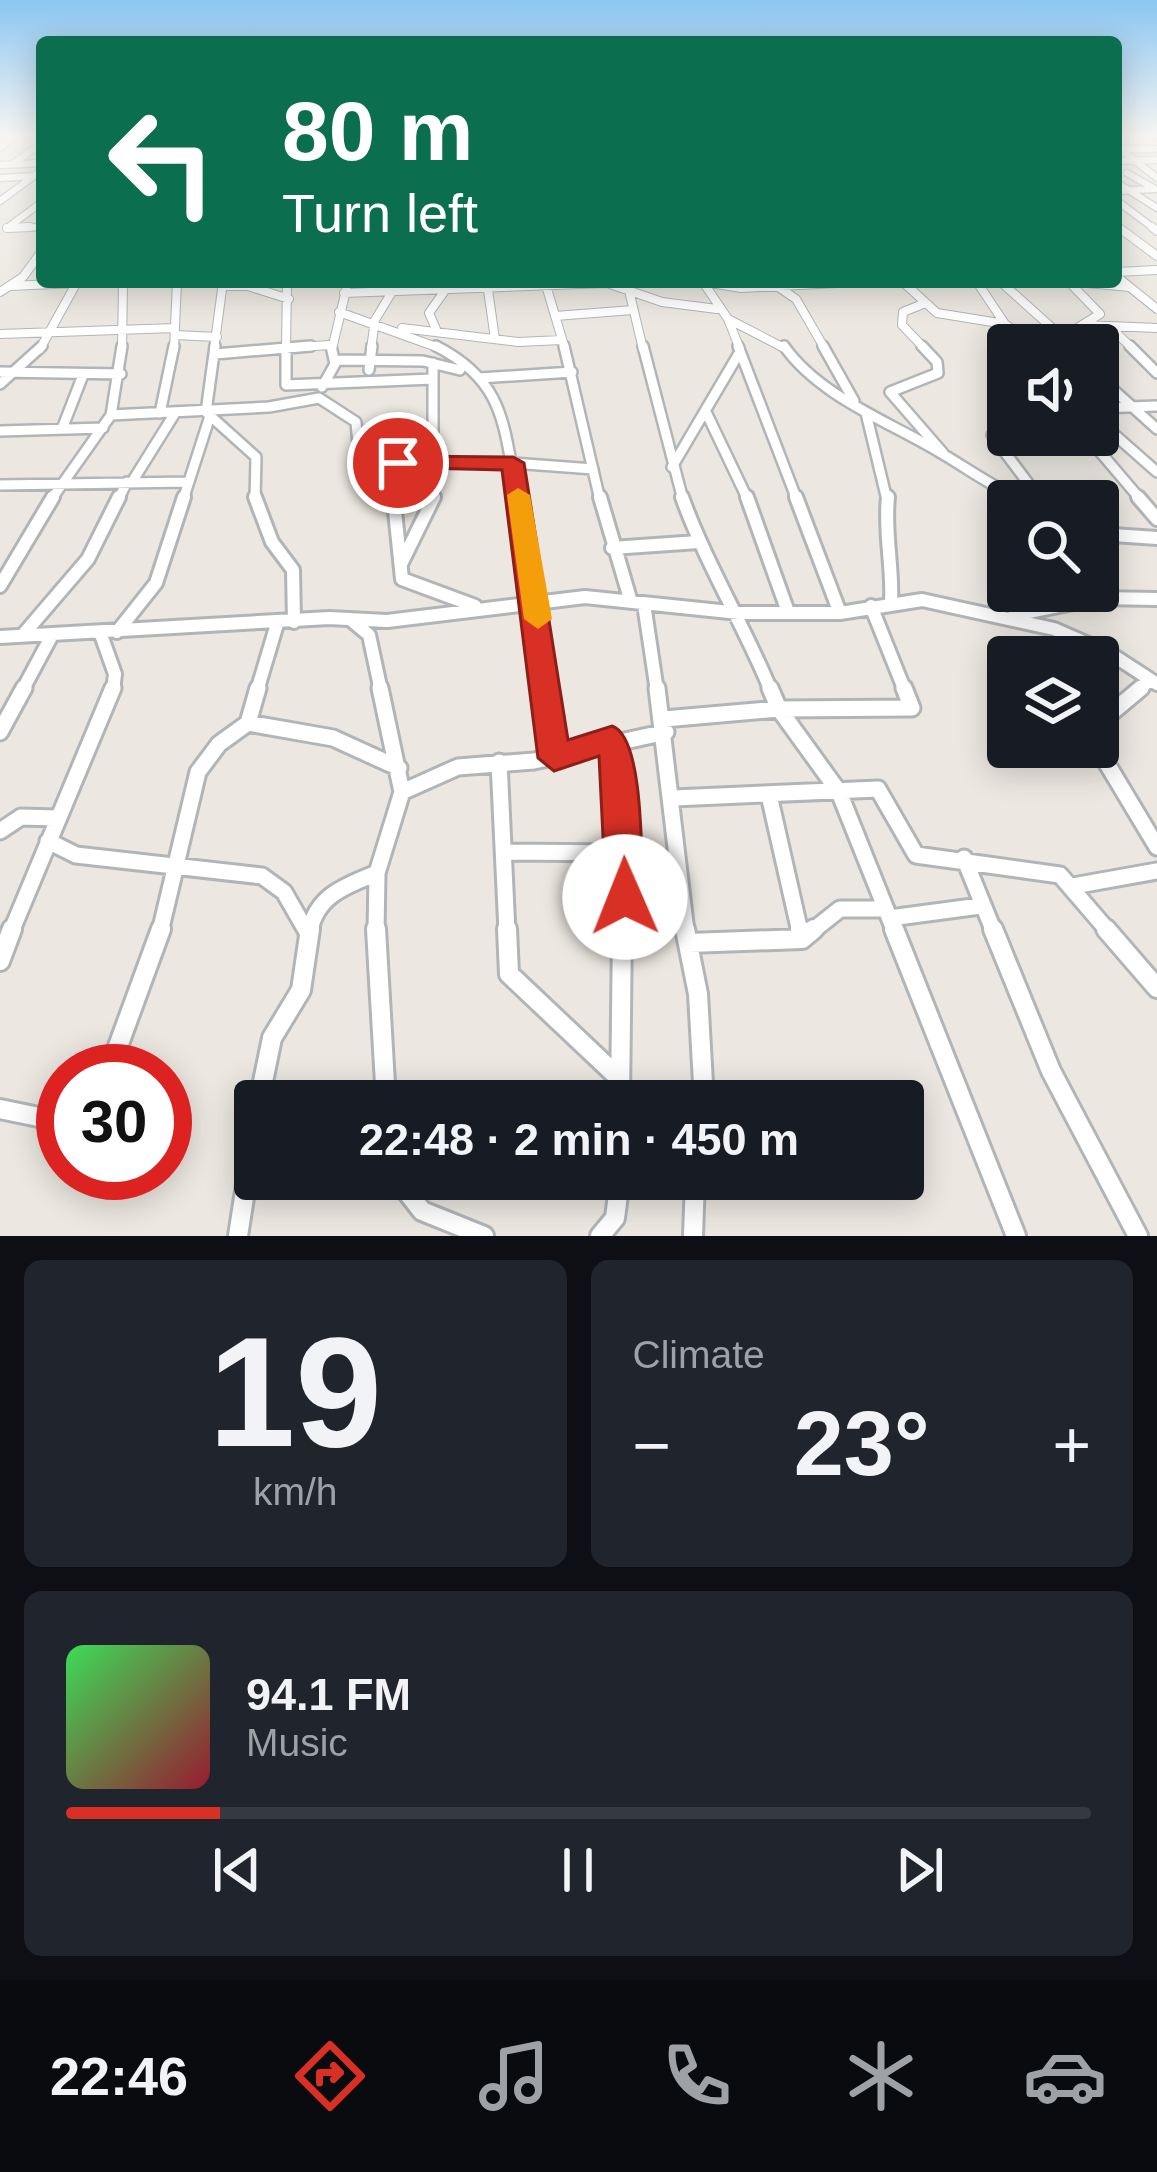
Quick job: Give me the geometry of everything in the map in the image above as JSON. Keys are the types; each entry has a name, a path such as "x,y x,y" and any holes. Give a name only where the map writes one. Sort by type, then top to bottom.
{"street":[{"path":"1122,200 1157,231"},
{"path":"2,233 36,207"},
{"path":"2,233 36,227"},
{"path":"1122,230 1157,256"},
{"path":"0,292 36,259"},
{"path":"31,266 36,266"},
{"path":"1122,273 1157,270"},
{"path":"1122,280 1157,309"},
{"path":"10,286 36,284"},
{"path":"1122,286 1129,287"},
{"path":"0,384 38,354 72,288"},
{"path":"0,586 111,415 121,374 123,288"},
{"path":"160,413 175,332 177,288"},
{"path":"117,632 157,583 208,414 221,288"},
{"path":"254,288 289,299"},
{"path":"287,288 284,383 321,392 356,422 360,464 395,511 398,570 409,584 479,608"},
{"path":"336,360 329,346 346,288"},
{"path":"344,293 382,288"},
{"path":"366,383 375,320 396,288"},
{"path":"436,329 429,313 445,288"},
{"path":"467,288 507,288"},
{"path":"546,288 572,372 612,548 637,603 665,725 679,901 706,1059 705,1080"},
{"path":"628,288 672,467 698,542 739,613 779,710 839,792 1016,1236"},
{"path":"635,288 662,302 717,309"},
{"path":"707,288 728,320 784,346 793,359 862,410 945,455"},
{"path":"781,288 796,299 862,410 888,494 884,532 893,569 891,602"},
{"path":"908,288 923,304 945,316 1005,323"},
{"path":"976,288 1005,323"},
{"path":"1007,288 1041,324"},
{"path":"1078,288 1100,314 1085,324"},
{"path":"488,290 495,339"},
{"path":"1140,295 1157,294"},
{"path":"923,304 903,312 902,325 937,362 938,373 890,392 945,455 987,485"},
{"path":"555,316 633,310"},
{"path":"339,312 398,327 495,339 562,340"},
{"path":"728,320 840,613"},
{"path":"398,327 476,375 495,394 513,463 536,600 554,758"},
{"path":"1119,327 1157,328"},
{"path":"1139,328 1157,343"},
{"path":"0,334 175,332 217,337"},
{"path":"1119,336 1157,373"},
{"path":"215,353 329,346"},
{"path":"672,467 706,412 715,383 738,355"},
{"path":"321,392 336,360"},
{"path":"336,360 433,363 476,375 572,372"},
{"path":"398,570 436,494 433,363"},
{"path":"0,371 121,374"},
{"path":"62,429 83,375"},
{"path":"111,415 208,414 366,383 433,379"},
{"path":"1119,394 1157,429"},
{"path":"1119,407 1157,406"},
{"path":"22,636 79,572 175,412"},
{"path":"706,412 736,458 737,482 788,612"},
{"path":"208,414 256,457 254,499 272,542 293,570 294,622"},
{"path":"0,430 103,428"},
{"path":"1119,439 1157,472"},
{"path":"1104,456 1157,519"},
{"path":"360,464 436,461 593,470"},
{"path":"0,485 187,482"},
{"path":"1119,535 1157,538"},
{"path":"612,548 698,542"},
{"path":"1119,598 1157,599"},
{"path":"0,637 387,621 536,600 739,613 840,613 922,600 1012,616 1077,637 1154,682 1119,708"},
{"path":"402,792 434,769 554,758 665,725 779,710 912,708 871,606"},
{"path":"1012,616 1025,612"},
{"path":"350,619 369,635 402,792 377,872 385,1080"},
{"path":"120,1044 156,951 198,772 219,743 248,722 277,624"},
{"path":"0,961 56,818 116,687 100,632"},
{"path":"0,732 52,635"},
{"path":"248,722 333,738 399,768"},
{"path":"612,739 625,897 618,1080"},
{"path":"499,762 509,974 618,1077"},
{"path":"1110,768 1157,847"},
{"path":"674,798 878,789 916,855 1045,870 1073,886 1157,988"},
{"path":"769,795 802,939"},
{"path":"0,830 21,817 56,818"},
{"path":"48,841 76,855 176,862 275,882 308,932"},
{"path":"504,853 624,853"},
{"path":"964,858 1051,1071 1138,1236"},
{"path":"1073,886 1157,871"},
{"path":"263,1080 272,1038 302,990 308,932 320,904 335,890 377,872"},
{"path":"625,897 679,901"},
{"path":"689,943 802,939 840,909 888,914 980,906"},
{"path":"0,1109 36,1116"},
{"path":"238,1236 244,1200"},
{"path":"406,1200 425,1218 484,1236"},
{"path":"600,1236 615,1218 617,1200"},
{"path":"693,1236 694,1200"}],"slow traffic":[{"path":"518,495 538,619"}],"route":[{"path":"398,463 513,463 536,600 554,758 612,739 621,786 625,897"}]}
